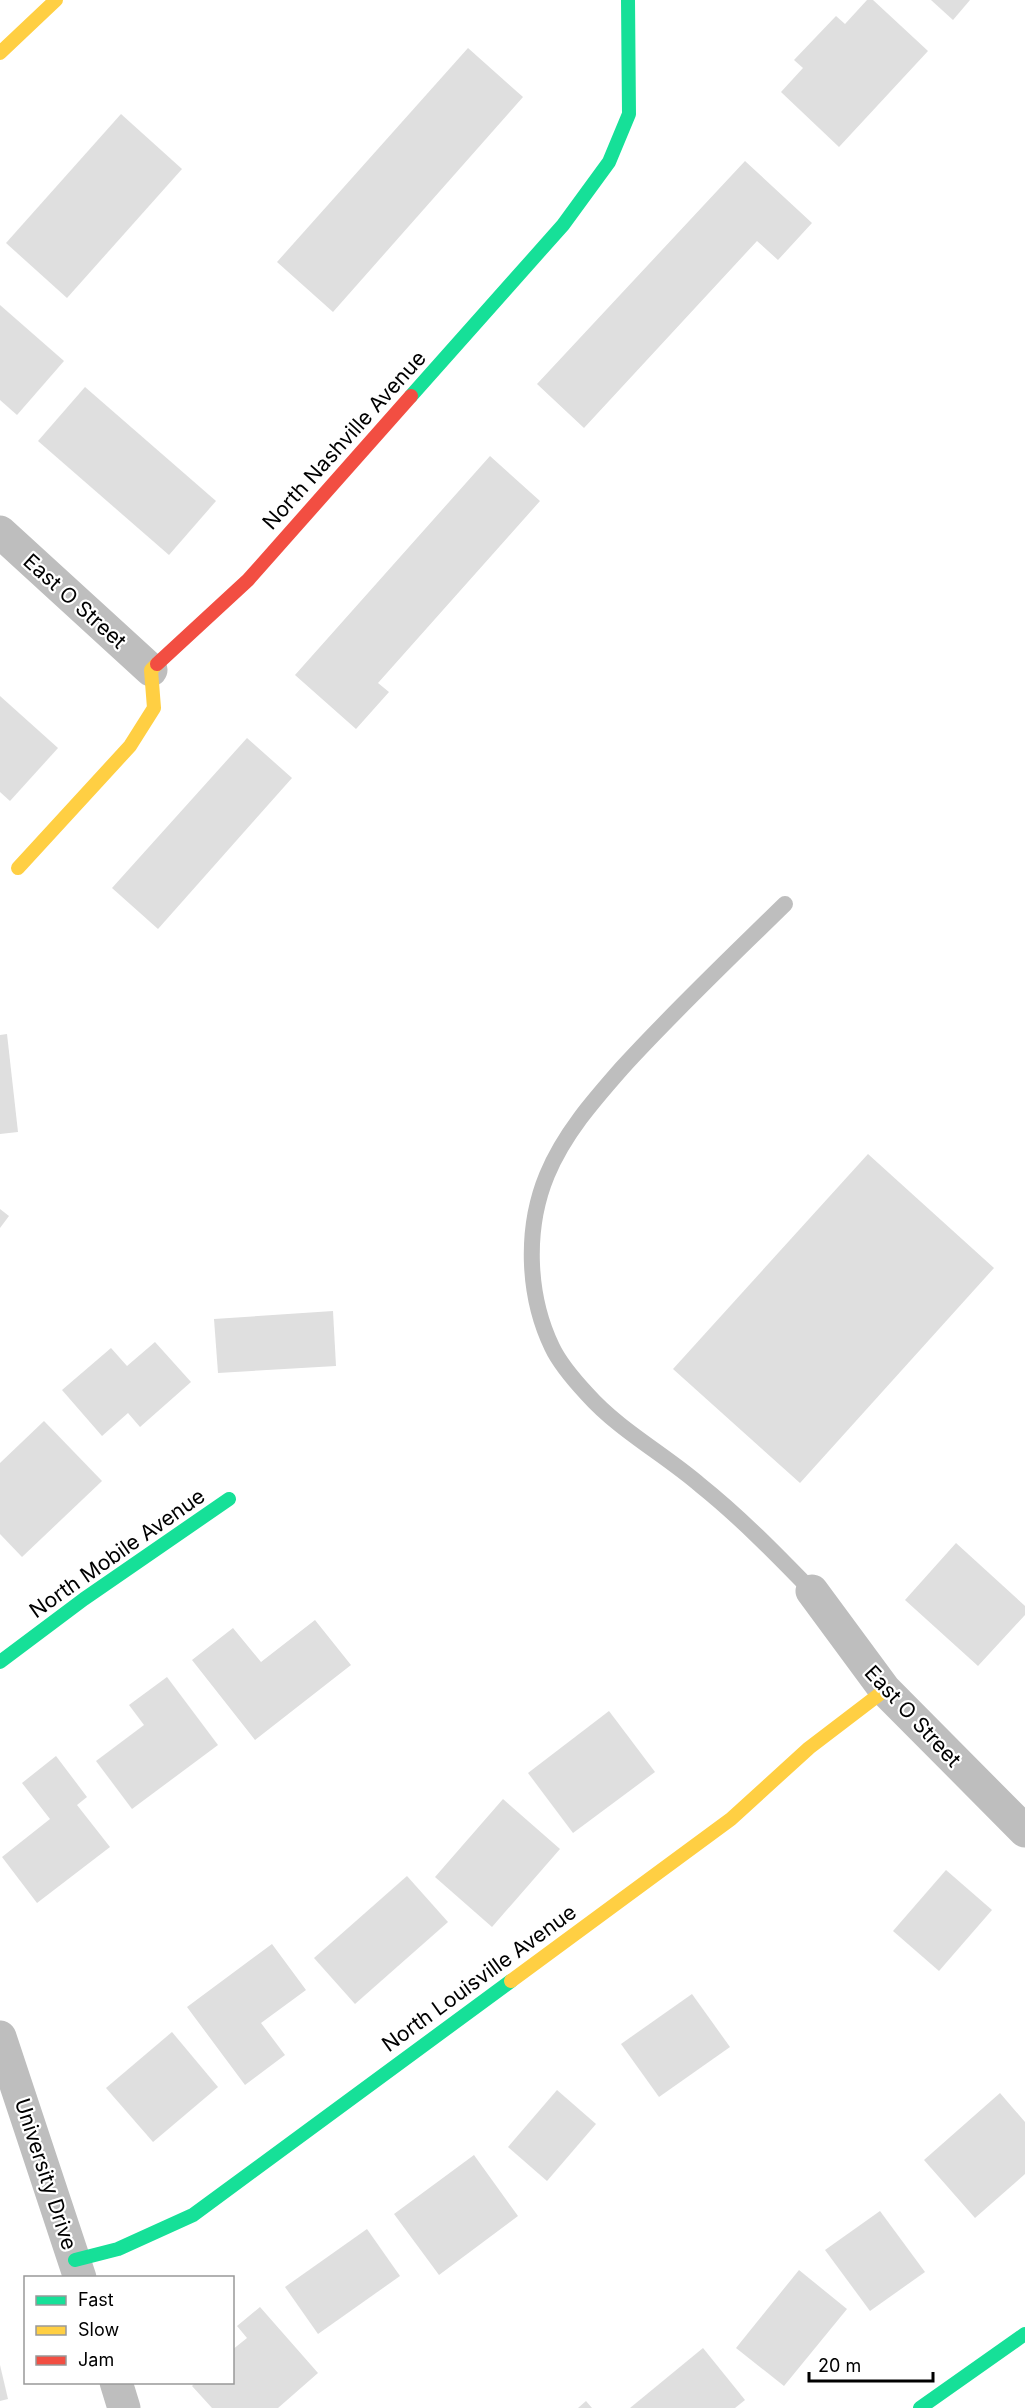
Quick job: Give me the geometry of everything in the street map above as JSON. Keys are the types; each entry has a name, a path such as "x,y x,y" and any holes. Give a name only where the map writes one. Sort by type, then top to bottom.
{"street":[{"path":"0,53 56,0"},
{"name":"North Nashville Avenue","path":"151,670 188,639 248,580 564,225 602,171 629,114 628,0"},
{"name":"East O Street","path":"0,532 151,670"},
{"path":"18,868 130,746 154,708 151,670"},
{"name":"North Mobile Avenue","path":"0,1662 84,1599 229,1499"},
{"name":"East O Street","path":"812,1591 885,1690 1025,1831"},
{"name":"North Louisville Avenue","path":"77,2269 193,2215 731,1819 809,1748 885,1690"},
{"name":"University Drive","path":"0,2037 77,2269"},
{"path":"920,2408 1025,2334"},
{"path":"117,2384 124,2408"}],"lane":[{"path":"785,904 678,1008 576,1122 547,1174 536,1204 532,1266 541,1318 552,1347 589,1396 720,1502 812,1591"}],"building":[{"path":"867,0 873,0 928,51 839,147 781,92 803,68 794,60 836,16 845,24"},
{"path":"931,0 970,0 953,20"},
{"path":"468,48 523,97 333,312 277,262"},
{"path":"121,114 182,169 67,298 6,243"},
{"path":"745,161 812,223 778,260 757,241 584,428 537,384"},
{"path":"0,305 64,361 17,415 0,400"},
{"path":"85,387 216,501 169,555 38,441"},
{"path":"490,456 540,501 378,683 389,692 356,729 295,675"},
{"path":"0,696 58,748 10,801 0,792"},
{"path":"247,738 292,778 158,929 112,888"},
{"path":"7,1034 18,1132 0,1134 0,1035"},
{"path":"868,1154 994,1268 800,1483 673,1369"},
{"path":"0,1209 9,1216 0,1228"},
{"path":"333,1311 336,1366 218,1373 214,1319"},
{"path":"155,1342 191,1382 140,1427 128,1413 102,1436 62,1390 111,1348 127,1366"},
{"path":"44,1421 102,1481 22,1557 0,1534 0,1463"},
{"path":"956,1543 1025,1606 1025,1615 978,1666 905,1600"},
{"path":"315,1620 351,1665 255,1740 192,1660 233,1628 261,1662"},
{"path":"167,1677 218,1745 132,1809 96,1761 144,1725 129,1705"},
{"path":"609,1711 655,1772 573,1833 528,1773"},
{"path":"56,1756 87,1797 77,1805 110,1847 37,1903 2,1857 50,1819 22,1783"},
{"path":"503,1799 560,1849 492,1927 435,1877"},
{"path":"946,1870 992,1910 939,1971 893,1931"},
{"path":"407,1876 448,1922 355,2004 314,1958"},
{"path":"272,1944 306,1990 261,2023 285,2055 245,2085 187,2007"},
{"path":"692,1994 730,2047 659,2097 621,2044"},
{"path":"172,2032 218,2087 153,2142 106,2088"},
{"path":"557,2090 596,2124 547,2181 508,2147"},
{"path":"1000,2093 1025,2122 1025,2174 975,2218 924,2160"},
{"path":"474,2155 518,2216 439,2275 394,2214"},
{"path":"880,2211 925,2272 870,2311 825,2250"},
{"path":"367,2229 400,2276 318,2334 285,2287"},
{"path":"799,2270 847,2309 784,2386 736,2348"},
{"path":"260,2307 318,2373 278,2408 212,2408 192,2386 194,2384 234,2384 234,2348 247,2338 237,2326"},
{"path":"703,2348 745,2400 735,2408 630,2408"},
{"path":"0,2365 8,2399 0,2401"},
{"path":"586,2401 592,2408 578,2408"}],"traffic: fast":[{"path":"411,396 563,225 609,162 629,114 628,0"},
{"path":"0,1662 84,1599 229,1499"},
{"path":"75,2260 118,2249 193,2215 511,1981"},
{"path":"920,2408 1025,2334"}],"traffic: slow":[{"path":"0,53 56,0"},
{"path":"18,868 130,746 154,708 151,670 157,664"},
{"path":"511,1981 731,1819 809,1748 885,1690"}],"traffic: jam":[{"path":"157,664 248,580 411,396"}]}
